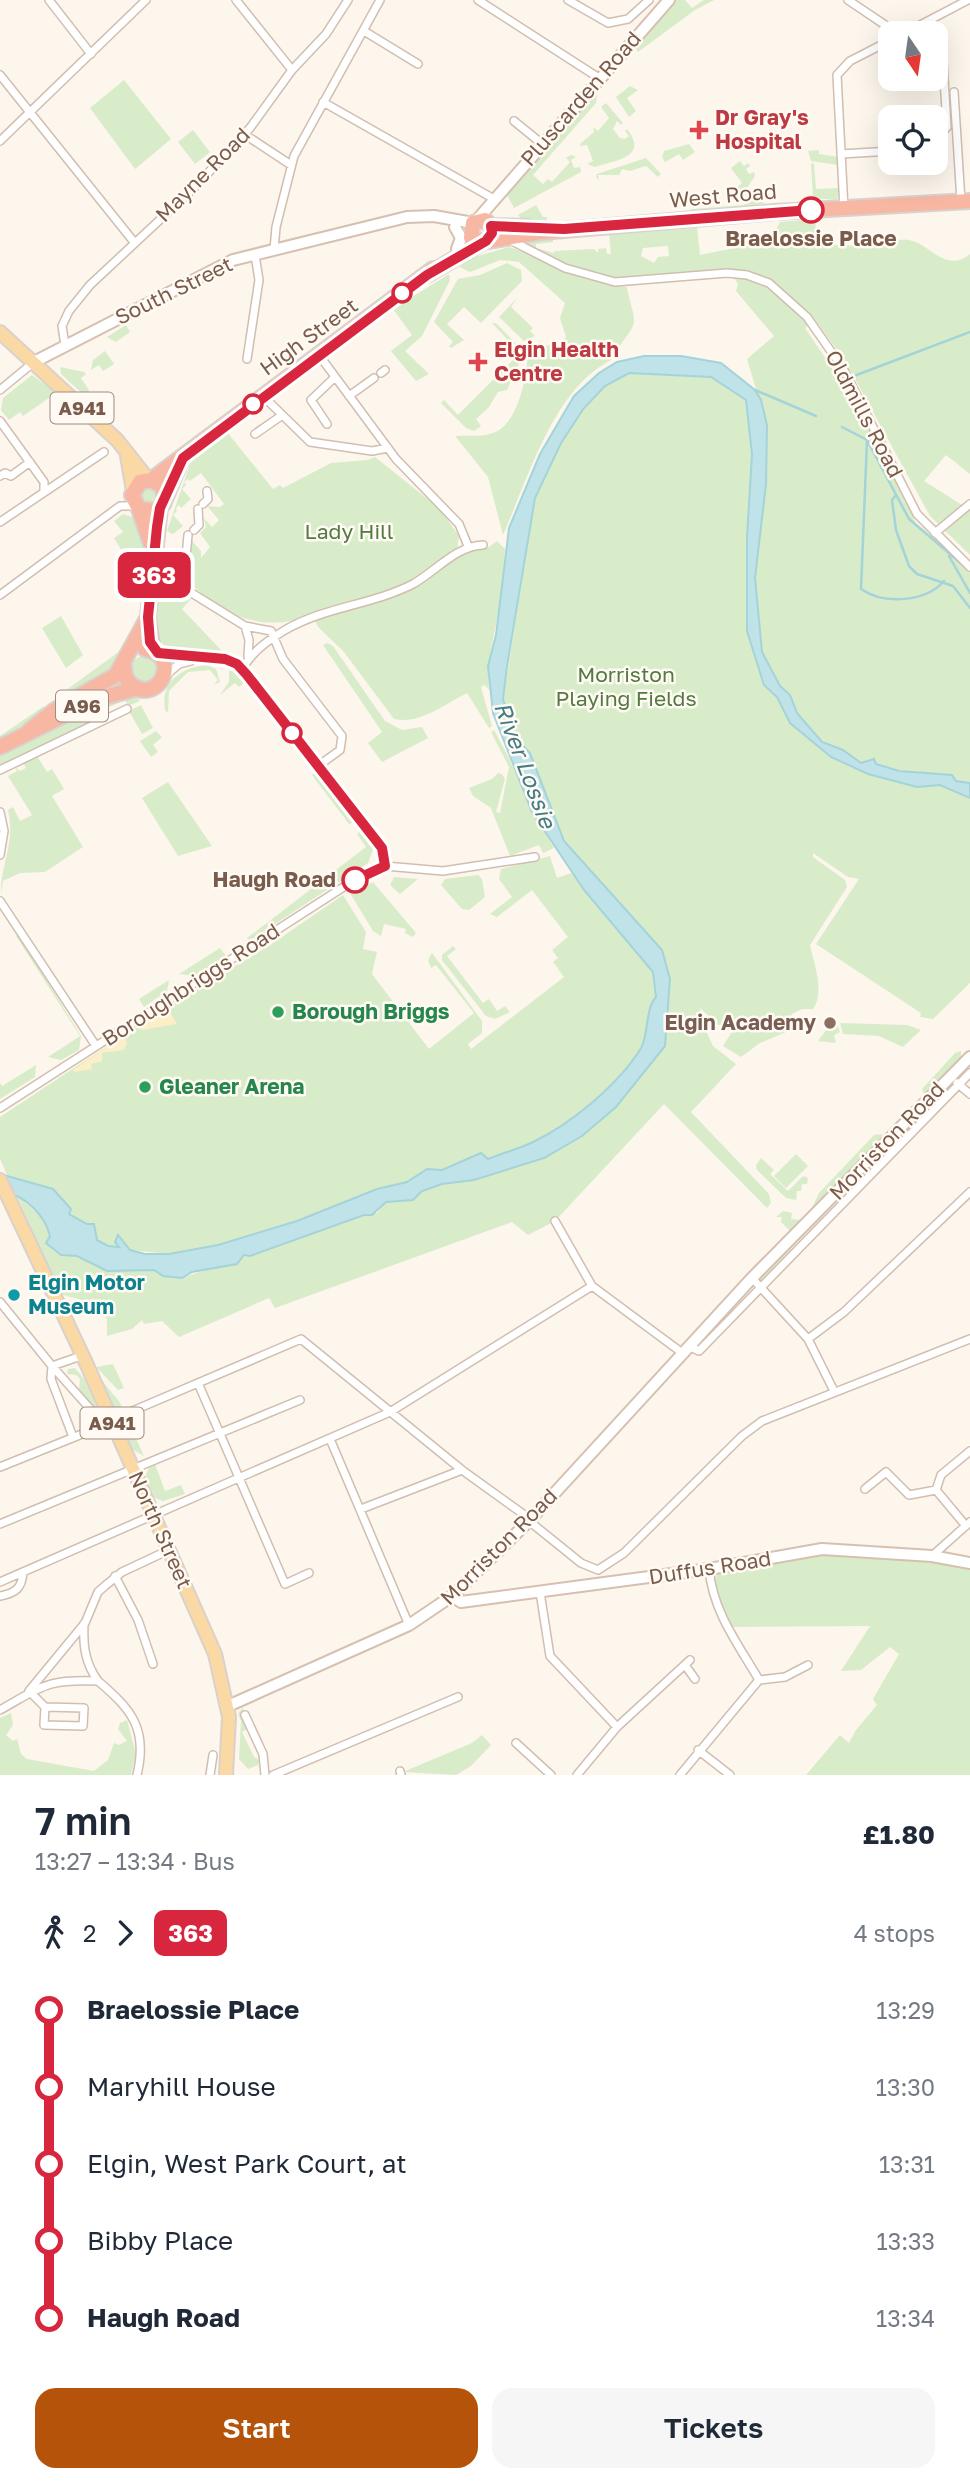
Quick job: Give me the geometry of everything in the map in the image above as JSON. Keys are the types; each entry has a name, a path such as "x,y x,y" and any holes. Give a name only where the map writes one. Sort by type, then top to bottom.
{"highway":[{"name":"West Road","path":"480,231 504,237 564,229 775,212 965,201"},
{"name":"West Road","path":"480,231 564,229"},
{"name":"High Street","path":"427,275 480,231"},
{"name":"High Street","path":"149,479 183,458 427,275 480,231"},
{"name":"High Street","path":"162,503 183,458"},
{"name":"A96","path":"149,479 140,482 133,491 155,555"},
{"path":"137,508 152,512 162,503 162,486 149,479"},
{"name":"A96","path":"0,747 97,699 138,688 153,688 162,679 164,663 155,652 148,617 162,503"},
{"name":"A96","path":"29,731 63,704 108,681 127,660 148,617"},
{"path":"127,660 141,649 155,652"},
{"name":"A96","path":"127,660 125,677 138,688"}],"main road":[{"name":"A941","path":"0,332 117,440 149,479"},
{"path":"127,455 133,491"},
{"name":"North Street","path":"0,1180 215,1654 228,1706 230,1750 226,1775"}],"street":[{"path":"49,0 91,54"},
{"path":"0,141 146,0"},
{"path":"236,0 292,70"},
{"name":"Mayne Road","path":"65,345 61,331 69,311 90,285 195,187 244,134 292,70 326,34 348,0"},
{"path":"274,250 276,227 291,164 380,0"},
{"path":"478,0 599,78"},
{"name":"Pluscarden Road","path":"568,0 608,23 628,19 649,0"},
{"name":"Pluscarden Road","path":"480,231 494,199 669,0"},
{"path":"848,0 879,21"},
{"path":"928,21 968,0"},
{"path":"364,31 418,64"},
{"path":"844,209 837,75 850,61 878,47"},
{"path":"0,75 134,242"},
{"path":"954,92 965,201"},
{"path":"323,102 494,199"},
{"path":"514,121 541,144"},
{"path":"244,134 291,164"},
{"path":"841,154 878,152"},
{"name":"South Street","path":"0,390 34,362 212,269 255,255 407,217 451,223 480,231"},
{"path":"451,223 461,238 457,249"},
{"name":"Oldmills Road","path":"504,237 565,268 615,282 727,273 747,275 769,284 807,317 844,370 917,514 970,567"},
{"path":"247,359 259,280 255,255"},
{"path":"319,355 388,449 459,524 468,546"},
{"path":"349,396 380,374"},
{"path":"327,424 311,400 335,377"},
{"path":"268,401 313,443 372,451 388,449"},
{"path":"255,434 281,416"},
{"path":"0,421 45,483 44,490"},
{"path":"0,522 104,452"},
{"path":"2,472 11,475 30,462"},
{"path":"207,491 208,499 201,506 199,525 191,532 184,579 187,587 200,600 245,626 268,629 275,637 283,659 342,736 340,750 318,766"},
{"path":"935,533 970,504"},
{"path":"0,595 120,506 137,508"},
{"path":"248,657 275,637 308,620 391,594 414,583 468,546 483,545"},
{"path":"242,670 248,657 249,640 245,626"},
{"path":"155,652 198,659 225,659 242,670 382,848 385,866 443,872 535,857"},
{"path":"162,679 179,664 198,659"},
{"path":"2,769 127,709"},
{"path":"0,812 4,831 0,855"},
{"name":"Boroughbriggs Road","path":"0,1108 342,888 385,866"},
{"path":"0,901 96,1046"},
{"name":"Morriston Road","path":"228,1706 409,1625 452,1596 529,1520 752,1278 825,1205 883,1153 954,1080 970,1057"},
{"name":"Morriston Road","path":"954,1080 970,1073"},
{"path":"954,1080 970,1094"},
{"name":"Morriston Road","path":"685,1349 699,1351 834,1212 883,1153"},
{"path":"808,1339 844,1312 970,1192"},
{"path":"825,1205 834,1212"},
{"path":"555,1221 592,1286 685,1349"},
{"path":"752,1278 808,1339 834,1391"},
{"path":"0,1582 152,1513 238,1480 390,1412 592,1286"},
{"path":"0,1302 92,1411"},
{"path":"135,1426 130,1412 301,1339 581,1563 598,1570 624,1553 742,1436 760,1422 970,1339"},
{"path":"52,1366 81,1356"},
{"path":"52,1366 51,1379 73,1437"},
{"path":"198,1383 285,1584 309,1573"},
{"path":"0,1524 133,1470 219,1431 300,1400"},
{"path":"0,1467 92,1430"},
{"path":"330,1439 409,1625"},
{"path":"936,1490 942,1475 970,1451"},
{"path":"361,1509 462,1470"},
{"path":"865,1489 886,1472 909,1495 936,1490"},
{"path":"932,1556 968,1524 936,1490"},
{"name":"Duffus Road","path":"452,1596 461,1602 540,1592 709,1569 822,1549 932,1556 970,1563"},
{"path":"0,1710 29,1691 85,1623 98,1592 115,1576 169,1550"},
{"path":"709,1569 711,1591 718,1611 760,1680"},
{"path":"0,1596 14,1593 22,1585 23,1572"},
{"path":"115,1576 138,1620 153,1664"},
{"path":"540,1592 550,1656 617,1727"},
{"path":"85,1623 83,1649 90,1670 132,1714 141,1742 137,1775"},
{"path":"577,1775 617,1727 687,1663 695,1679"},
{"path":"680,1775 698,1750 760,1680 785,1677 808,1665"},
{"path":"29,1691 69,1680 98,1681"},
{"path":"29,1691 45,1707 84,1708 83,1726 44,1725 45,1707"},
{"path":"273,1775 458,1697"},
{"path":"246,1715 263,1754 265,1775"},
{"path":"516,1743 551,1775"},
{"path":"698,1750 730,1775"},
{"path":"210,1775 213,1755"},
{"path":"226,1775 236,1775"}],"green space":[{"path":"676,0 685,0 692,8 704,0 714,0 695,10 638,52 635,47"},
{"path":"124,80 171,139 135,169 90,108"},
{"path":"630,86 638,90 627,98 636,111 629,117 616,97"},
{"path":"593,94 597,95 596,103 533,175 543,184 548,179 552,182 570,162 566,158 571,155 576,157 571,160 574,168 580,167 581,172 514,208 506,193 584,105 586,106"},
{"path":"606,103 623,123 621,125 617,121 613,129 620,138 625,139 629,136 625,131 627,129 633,138 634,146 628,156 595,167 587,164 593,161 587,145 580,144 594,132 593,127 598,131 609,118 601,107"},
{"path":"193,130 210,152 195,164 178,142"},
{"path":"689,144 695,152 683,160 679,154 665,162 662,157 664,151"},
{"path":"819,150 819,154 838,157 838,165 811,161 808,151"},
{"path":"646,158 661,174 658,177 646,166 630,171 622,169 619,175 598,175 599,181 596,177 597,174"},
{"path":"740,161 744,166 748,163 750,166 746,169 749,174 754,172 755,176 744,192 733,198 731,192 742,183 731,168"},
{"path":"814,163 816,189 840,188 837,200 813,198 811,164"},
{"path":"760,187 766,196 763,204 678,216 692,209 744,205"},
{"path":"536,205 543,217 547,217 547,223 522,220 518,215"},
{"path":"815,219 817,244 858,246 875,234 892,243 913,241 950,260 959,260 970,254 970,474 946,455 924,481 970,510 970,555 930,516 844,359 815,320 805,328 856,403 855,411 866,418 916,523 970,566 970,783 956,781 952,775 931,776 861,763 843,750 822,742 797,713 790,696 780,686 762,652 755,578 766,484 767,426 747,359 774,336 736,291 738,284 727,268 652,279 622,279 587,272 558,261 530,248 526,242 553,237 553,242 536,244 536,248 554,253 594,249 598,253 598,249 606,248 607,254 611,254 609,233 697,226 700,255 756,242 767,237 780,222","holes":["668,246 669,256 658,257 654,263 641,256 643,248"]},
{"path":"509,247 581,276 627,287 634,321 616,357 589,375 561,409 538,450 503,535 488,477 455,436 478,436 502,428 510,419 521,395 528,347 533,343 558,347 566,337 560,318 565,303 519,262 500,260 470,272 460,267 464,260"},
{"path":"507,263 521,270 522,281 481,323 464,307 447,324 464,340 451,348 449,346 453,342 434,322 458,279 480,275"},
{"path":"449,274 450,280 422,336 405,351 429,374 416,381 391,351 412,335 393,309"},
{"path":"517,298 511,307 533,328 530,331 535,336 524,341 499,317"},
{"path":"492,323 496,323 518,346 522,357 507,390 498,392 489,407 476,419 481,426 474,431 466,428 441,403 444,400 458,415 520,353"},
{"path":"126,325 130,332 116,342 107,337"},
{"path":"105,351 114,364 103,371 99,365 91,370 93,360"},
{"path":"60,367 86,374 81,378 89,390 87,398 61,374"},
{"name":"Morriston Playing Fields","path":"653,372 711,377 746,400 752,454 747,538 747,631 764,685 777,697 790,724 831,757 852,768 917,787 940,785 970,798 970,983 933,1019 920,1017 921,1013 816,944 859,879 848,877 813,853 813,857 845,880 847,887 810,945 818,986 813,1009 802,1009 792,1014 786,1032 760,1043 741,1057 723,1046 732,1032 717,1024 700,1008 704,1027 713,1046 736,1064 691,1112 769,1194 771,1203 767,1208 664,1104 555,1221 528,1235 512,1222 275,1308 269,1298 179,1337 162,1321 144,1324 142,1320 132,1329 107,1336 107,1319 93,1299 89,1302 60,1294 16,1194 41,1217 50,1236 46,1243 107,1271 155,1270 163,1276 182,1278 364,1215 377,1213 386,1202 413,1200 422,1191 442,1184 474,1180 544,1158 665,1046 670,979 609,893 564,842 530,753 515,737 503,699 535,498 561,443 584,408 605,386 629,373"},
{"path":"32,375 56,393 23,416 20,412 9,420 1,410 3,398"},
{"name":"Lady Hill","path":"227,432 273,489 280,485 283,488 331,463 375,457 440,509 459,536 457,550 489,547 497,541 505,549 501,598 488,666 489,690 485,685 481,687 492,726 489,728 467,693 422,716 394,719 344,652 318,627 313,615 278,622 246,619 217,605 189,582 192,541 201,551 201,558 210,547 200,533 206,527 204,518 212,527 219,520 207,506 220,507 224,504 201,473 184,482 186,485 182,489 191,499 181,508 179,505 173,515 183,526 173,534 167,531 191,461"},
{"path":"143,487 155,487 158,499 154,504 141,502 139,492"},
{"path":"123,514 132,517 140,535 144,552 146,590 114,538 123,532 114,521"},
{"path":"162,578 171,587 166,592 171,598 183,589 191,599 182,609 223,652 173,649 157,637 155,628"},
{"path":"144,608 115,665 64,697 58,696 120,651"},
{"path":"61,616 83,655 66,668 42,628"},
{"path":"327,643 333,646 385,721 402,730 422,727 428,738 382,762 368,743 382,732 323,645"},
{"path":"144,656 153,660 157,669 153,678 144,682 135,678 131,669 135,660"},
{"path":"207,665 216,669 220,682 213,685 218,680 210,670 188,672 169,691 168,713 164,700 169,684 189,669"},
{"path":"229,671 238,671 354,822 349,824 312,775 315,773 245,682 239,687 235,683 220,695 229,682"},
{"path":"136,695 140,701 128,706 125,700 100,711 102,718 0,768 0,753 87,708"},
{"path":"141,705 153,728 142,734 129,711"},
{"path":"44,706 43,713 0,740 0,736"},
{"path":"494,730 554,848 543,853 539,845 510,856 491,808 473,796 469,788 492,779 498,773 502,774 505,779 496,812 500,813 509,767 491,732"},
{"path":"156,731 162,737 153,745 158,752 151,757 140,741"},
{"path":"37,756 47,772 52,769 64,789 52,796 83,847 45,872 20,873 3,881 1,894 10,833 8,810 13,807 20,821 32,815 8,776 17,771 15,767 20,771 26,768 23,762"},
{"path":"168,782 212,846 178,856 142,798"},
{"path":"361,831 373,849 368,863 249,941 247,938 366,847 357,834"},
{"path":"550,856 557,878 571,873 653,971 656,997 650,1008 643,1042 631,1062 593,1102 548,1134 487,1159 481,1153 442,1170 427,1169 407,1182 377,1189 297,1221 218,1245 169,1254 130,1250 119,1236 115,1242 120,1247 108,1246 97,1240 94,1224 87,1224 69,1214 71,1209 53,1189 8,1177 0,1159 0,1117 139,1025 270,945 343,895 366,932 363,949 377,952 372,974 429,1049 474,1013 436,965 431,968 428,960 432,953 482,1021 482,1033 468,1044 471,1049 564,977 553,962 558,958 552,950 568,937 532,890 497,917 490,914 512,897 499,879 501,869"},
{"path":"478,875 482,879 485,897 469,910 462,909 441,885 445,879"},
{"path":"394,877 418,879 400,894 390,885"},
{"path":"373,882 416,933 413,937 405,933 406,929 384,924 381,936 373,931 350,893"},
{"path":"18,934 81,1036 79,1050 61,1060 48,1057 80,1036 16,936"},
{"path":"453,946 456,949 447,956 483,1003 489,999 497,1011 505,1006 510,1012 495,1019 486,1016 442,960 442,955"},
{"path":"220,948 226,956 195,976 179,974"},
{"path":"169,980 167,991 144,1007 139,999"},
{"path":"840,1023 907,1025 921,1030 903,1047 879,1036 843,1034"},
{"path":"837,1024 840,1032 834,1035 836,1043 818,1041 826,1030"},
{"path":"961,1051 961,1057 924,1095 922,1089 955,1053"},
{"path":"36,1065 35,1077 0,1099 0,1083 2,1086"},
{"path":"947,1089 888,1151 885,1150"},
{"path":"874,1135 883,1136 812,1208 819,1193"},
{"path":"796,1154 808,1166 786,1188 774,1176"},
{"path":"761,1158 774,1170 770,1174 788,1191 803,1176 808,1178 807,1184 802,1184 801,1191 797,1191 796,1200 786,1198 757,1170 756,1165"},
{"path":"783,1211 792,1213 791,1219 800,1220 790,1231 781,1222 782,1217 776,1217"},
{"path":"826,1211 762,1280 759,1280 759,1278"},
{"path":"113,1364 124,1388 118,1390 96,1367"},
{"path":"75,1368 85,1380 104,1422 101,1424 94,1415 97,1411 79,1389 80,1379 76,1375 67,1374 68,1369"},
{"path":"98,1376 119,1401 144,1456 132,1449"},
{"path":"155,1464 165,1491 181,1485 185,1494 163,1501 155,1498 145,1477 149,1468"},
{"path":"822,1549 970,1563 970,1775 806,1775 840,1735 849,1743 877,1705 873,1699 899,1654 890,1647 861,1670 841,1671 870,1626 728,1627 709,1569"},
{"path":"243,1707 247,1729 242,1732 254,1757 259,1760 258,1765 248,1769 239,1759 241,1721 238,1714"},
{"path":"11,1713 13,1725 6,1735 13,1741 17,1739 21,1754 27,1759 94,1771 108,1760 114,1743 119,1745 127,1741 118,1729 120,1723 127,1720 136,1754 131,1775 0,1775 0,1718"},
{"path":"482,1735 491,1745 471,1766 456,1775 403,1772 472,1743"}],"sand":[{"path":"168,1009 177,1024 142,1030 139,1026"},
{"path":"119,1038 125,1038 127,1044 123,1050 102,1053 102,1061 91,1064 92,1069 74,1072 73,1070"}],"water":[{"name":"River Lossie","path":"644,356 681,356 721,363 755,390 761,400 767,425 766,484 755,578 762,652 780,686 790,695 797,713 822,742 843,750 861,763 874,759 876,764 899,771 952,775 956,781 970,783 970,798 940,785 917,787 868,774 831,757 790,723 777,697 764,685 747,631 747,538 752,454 746,400 711,377 629,373 605,386 584,408 561,443 535,498 503,699 515,737 530,753 564,841 662,950 670,979 665,1046 616,1107 582,1136 544,1158 474,1180 442,1184 422,1191 413,1200 386,1202 372,1215 364,1215 250,1256 244,1255 237,1264 192,1272 182,1278 163,1276 154,1270 107,1271 77,1256 61,1255 46,1243 50,1236 39,1214 27,1202 5,1192 0,1174 53,1189 71,1209 69,1214 87,1224 94,1224 97,1240 108,1246 119,1247 115,1242 118,1235 130,1250 145,1254 169,1254 218,1245 297,1221 377,1189 407,1182 427,1169 442,1170 481,1153 488,1159 522,1147 578,1114 607,1089 632,1062 641,1048 650,1008 656,997 653,972 584,890 532,812 493,713 488,666 496,635 509,528 540,454 574,396 599,373 617,362"}],"waterway":[{"path":"854,376 970,332"},
{"path":"755,390 816,416"},
{"path":"842,427 867,440 909,519 964,566"},
{"path":"867,440 861,589 881,597 904,599 927,593 944,581"},
{"path":"896,495 892,500 896,530 909,566 917,574 953,586 970,608"},
{"path":"949,556 970,593"}],"bus line":[{"name":"363","path":"355,880 385,866 382,848 247,675 231,661 178,657 153,651 148,632 148,617 153,593 157,527 160,508 183,458 427,275 486,241 492,233 491,226 564,229 811,210"}],"place":[{"name":"Dr Gray's Hospital","path":"699,130"},
{"name":"Braelossie Place","path":"811,210"},
{"name":"Elgin Health Centre","path":"478,362"},
{"name":"Haugh Road","path":"355,880"},
{"name":"Borough Briggs","path":"278,1012"},
{"name":"Elgin Academy","path":"830,1023"},
{"name":"Gleaner Arena","path":"145,1087"},
{"name":"Elgin Motor Museum","path":"14,1295"}]}
